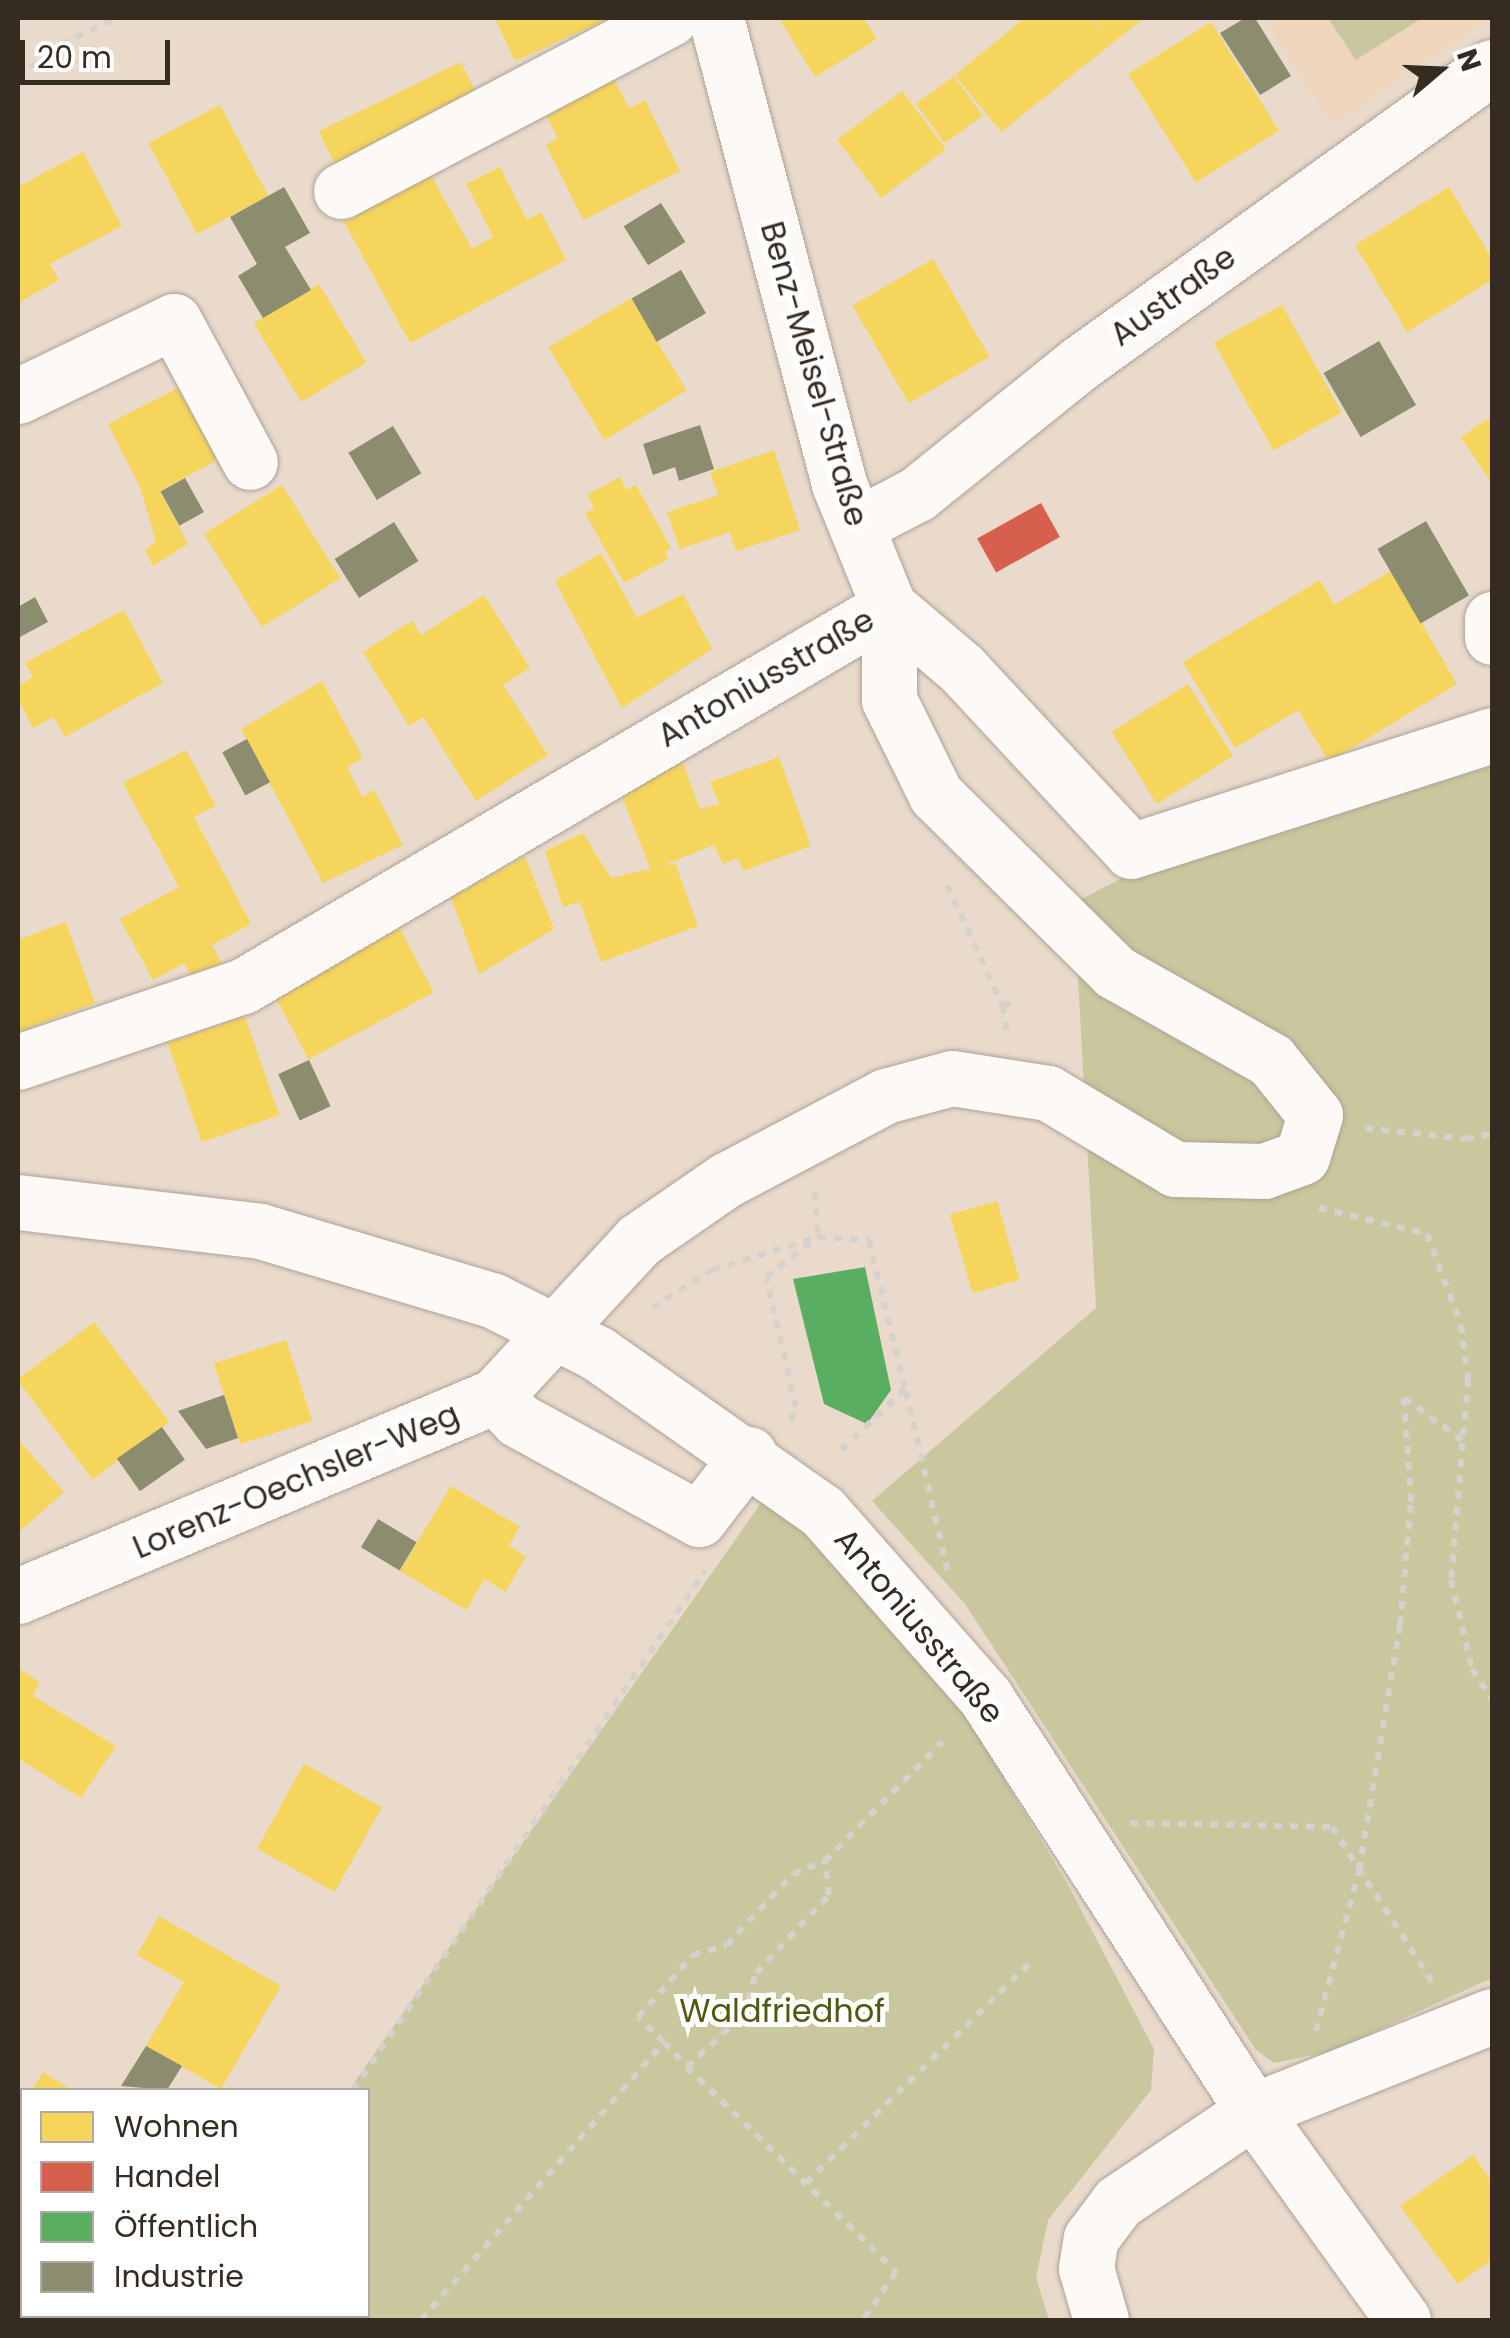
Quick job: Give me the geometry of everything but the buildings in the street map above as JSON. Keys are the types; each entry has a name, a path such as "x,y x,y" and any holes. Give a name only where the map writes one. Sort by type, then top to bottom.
{"street":[{"path":"342,192 670,18"},
{"name":"Benz-Meisel-Straße","path":"716,18 838,484 889,607 962,669 1130,851 1492,736"},
{"name":"Austraße","path":"856,526 917,494 1080,363 1492,67"},
{"path":"18,396 174,321 250,462"},
{"name":"Antoniusstraße","path":"18,1062 243,986 889,607"},
{"name":"Antoniusstraße","path":"889,607 889,700 936,795 1115,972 1272,1060 1315,1115"},
{"path":"1492,619 1492,637"},
{"path":"556,1336 639,1240 726,1180 836,1116 952,1078 1048,1093 1174,1170 1264,1171 1302,1157 1315,1115"},
{"name":"Antoniusstraße","path":"18,1202 260,1231 492,1300 556,1336 597,1353 781,1464 986,1698 1276,2103 1403,2320"},
{"name":"Lorenz-Oechsler-Weg","path":"18,1596 495,1396 556,1336"},
{"path":"495,1396 518,1420 699,1519 781,1464"},
{"path":"1101,2320 1086,2268 1091,2238 1118,2202 1276,2103 1477,2021"}],"path":[{"path":"18,78 62,44 117,18"},
{"path":"1003,1006 1016,1001"},
{"path":"1315,1115 1351,1126 1466,1139 1492,1134"},
{"path":"1264,1171 1284,1200 1427,1234 1461,1326 1468,1379 1451,1580 1456,1618 1472,1669 1492,1700"},
{"path":"781,1464 796,1407 766,1277 818,1237"},
{"path":"642,1314 712,1270 818,1237 869,1240 949,1575"},
{"path":"781,1464 905,1390"},
{"path":"1276,2103 1359,1870 1401,1607 1411,1502 1404,1398 1462,1440"},
{"path":"354,2088 716,1555"},
{"path":"863,2320 896,2272 638,2016 693,1955 727,1946 792,1874 825,1861 986,1698"},
{"path":"1119,1823 1332,1827 1359,1870 1477,2021"},
{"path":"687,2067 744,2014 756,1972 829,1894 825,1861"},
{"path":"806,2184 1033,1960"},
{"path":"422,2320 664,2042"}],"shaded area":[{"path":"1264,18 1490,18 1332,124"}],"green space":[{"path":"1328,18 1422,18 1356,60"},
{"path":"1492,766 1492,1978 1332,2051 1274,2063 1256,2050 965,1604 872,1501 1096,1308 1074,903 1128,875"},
{"name":"Waldfriedhof","path":"768,1493 951,1691 1067,1883 1154,2049 1151,2090 1048,2220 1036,2278 1049,2320 187,2320 370,2318 370,2088 350,2088"}]}
